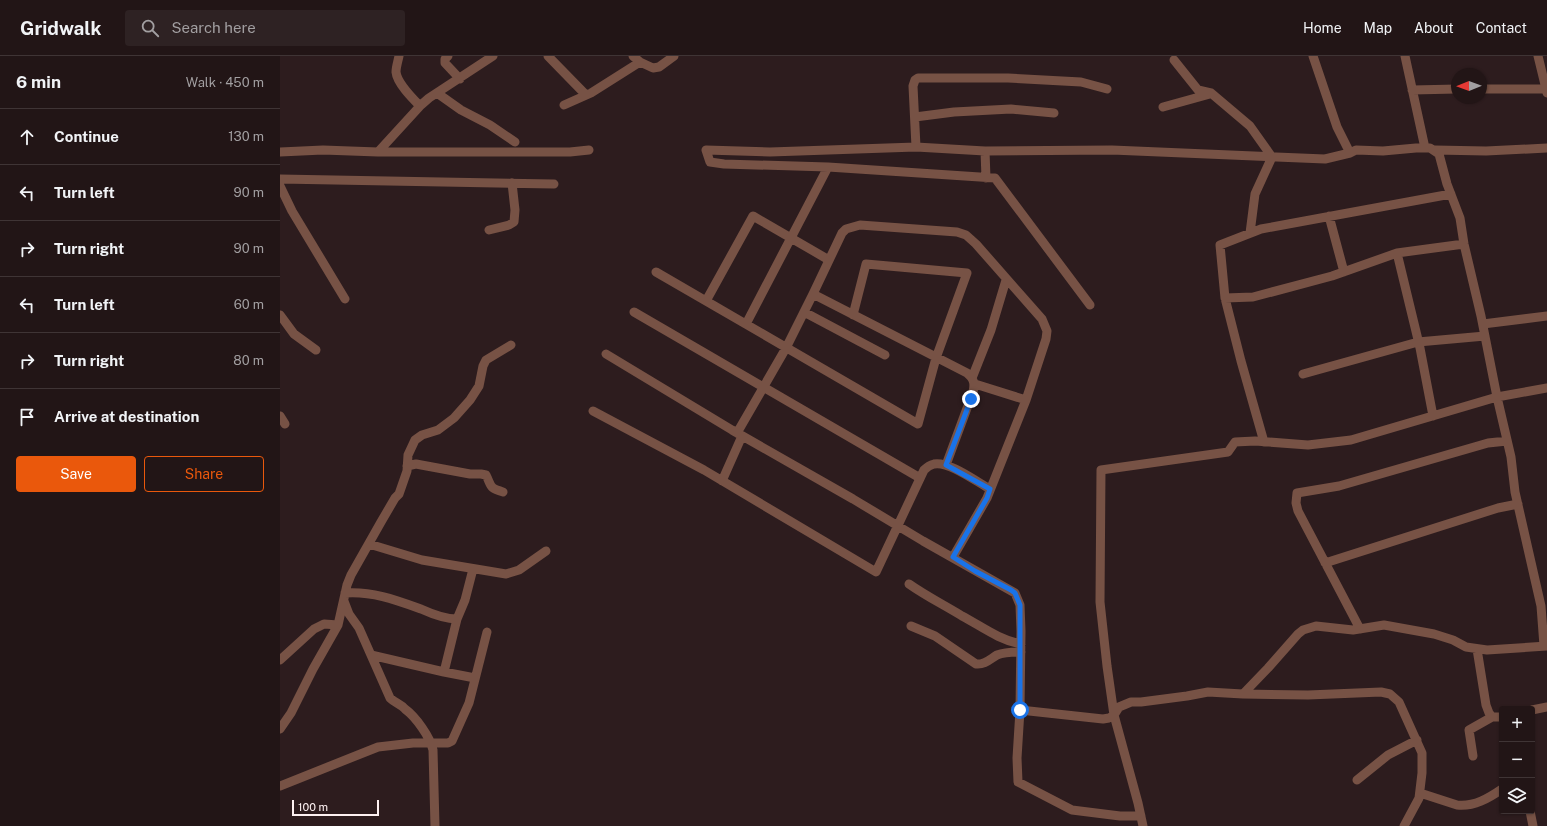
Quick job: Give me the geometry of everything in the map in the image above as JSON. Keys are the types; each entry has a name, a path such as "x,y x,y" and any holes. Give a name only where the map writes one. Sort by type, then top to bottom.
{"street":[{"path":"400,56 396,72 398,78 405,90 420,106"},
{"path":"448,56 445,59 445,63 460,79"},
{"path":"378,152 420,106 493,56"},
{"path":"548,56 586,96"},
{"path":"564,105 586,96 636,59 653,68 659,67 674,56"},
{"path":"1406,56 1424,148"},
{"path":"1487,89 1547,91 1538,56"},
{"path":"1315,57 1338,127 1350,153"},
{"path":"1174,60 1198,90 1211,93 1250,126 1272,157"},
{"path":"916,148 913,86 915,80 918,78 1000,78 1081,82 1106,89"},
{"path":"1412,90 1451,89"},
{"path":"437,93 461,110 490,125 515,142"},
{"path":"1163,107 1211,93"},
{"path":"914,117 954,112 1011,109 1054,113"},
{"path":"1090,305 995,178 828,167 724,164 710,162 706,150 770,152 916,148 985,151 1112,150 1325,159 1350,153 1356,150 1383,151 1430,148 1435,150 1486,151 1547,148"},
{"path":"280,152 323,150 378,152 570,152 589,150"},
{"path":"1243,694 1293,639 1304,630 1316,626 1349,630 1379,625 1390,625 1434,634 1453,640 1466,648 1486,650 1545,646 1541,606 1515,492 1511,457 1497,397 1486,336 1464,244 1460,218 1439,154 1435,150"},
{"path":"985,151 986,178"},
{"path":"1250,233 1255,194 1272,157"},
{"path":"746,324 828,167"},
{"path":"280,179 554,184"},
{"path":"488,230 509,225 514,222 515,210 512,183"},
{"path":"280,186 292,211 345,299"},
{"path":"1264,442 1225,298 1220,245 1261,228 1451,194"},
{"path":"706,301 753,216 829,260"},
{"path":"1329,216 1344,272"},
{"path":"722,481 740,434 763,387 786,348 842,233 852,226 860,225 948,230 966,235 1042,319 1047,331 1046,339 1026,400 987,498 953,557"},
{"path":"1225,298 1253,297 1344,272 1397,253 1464,244"},
{"path":"1397,253 1418,342 1433,416"},
{"path":"656,272 918,424 936,358 967,273 866,264 853,316"},
{"path":"946,465 971,399 974,381 1006,280"},
{"path":"813,294 853,316 967,373 974,381 1026,400"},
{"path":"634,312 920,478"},
{"path":"804,312 886,355"},
{"path":"280,315 294,334 316,350"},
{"path":"1483,324 1547,316"},
{"path":"1303,374 1418,342 1486,336"},
{"path":"280,729 291,713 313,669 338,625 340,610 345,597 347,584 395,498 399,494 407,466 408,455 415,440 422,435 438,430 454,418 470,400 479,386 483,366 486,360 511,345"},
{"path":"606,354 923,541 1015,593 1020,605 1021,648 1020,710 1017,758 1018,782 1072,810 1120,816 1141,816"},
{"path":"1143,826 1114,715 1100,602 1100,470 1228,452 1235,442 1308,445 1351,440 1497,397 1547,388"},
{"path":"593,411 722,481 876,572 920,478 928,466 934,464 946,465 990,489"},
{"path":"280,416 285,424"},
{"path":"1360,629 1298,512 1296,503 1297,493 1339,486 1488,444 1507,441"},
{"path":"407,466 416,464 470,474 486,475 492,489 503,492"},
{"path":"1325,563 1470,517 1518,504"},
{"path":"369,544 422,560 506,574 512,573 529,564 546,551"},
{"path":"444,672 457,619 465,600 472,569"},
{"path":"909,584 924,595 1021,648"},
{"path":"345,597 360,592 372,594 393,599 444,618 457,619"},
{"path":"345,597 349,614 359,628 390,698 411,714 431,743 433,750 435,826"},
{"path":"280,660 314,629 324,624 338,625"},
{"path":"911,626 935,636 976,664 984,664 991,659 1021,648"},
{"path":"280,786 378,746 412,742 448,743 452,741 469,703 487,632"},
{"path":"1477,649 1486,704 1489,713 1492,716"},
{"path":"371,655 475,678"},
{"path":"1020,710 1103,719 1114,715 1119,707 1131,702 1187,696 1208,692 1308,695 1382,692 1390,694 1399,702 1421,749 1423,758 1419,798 1404,826"},
{"path":"1535,709 1547,707"},
{"path":"1473,756 1469,730 1492,716 1499,717"},
{"path":"412,742 423,731"},
{"path":"1357,780 1388,755 1417,740"},
{"path":"1420,793 1464,806 1487,798 1499,791"},
{"path":"1531,814 1533,826"}],"route":[{"path":"971,399 946,465 990,489 987,498 953,557 975,571 1011,590 1015,593 1018,599 1020,605 1021,631 1020,710"}]}
